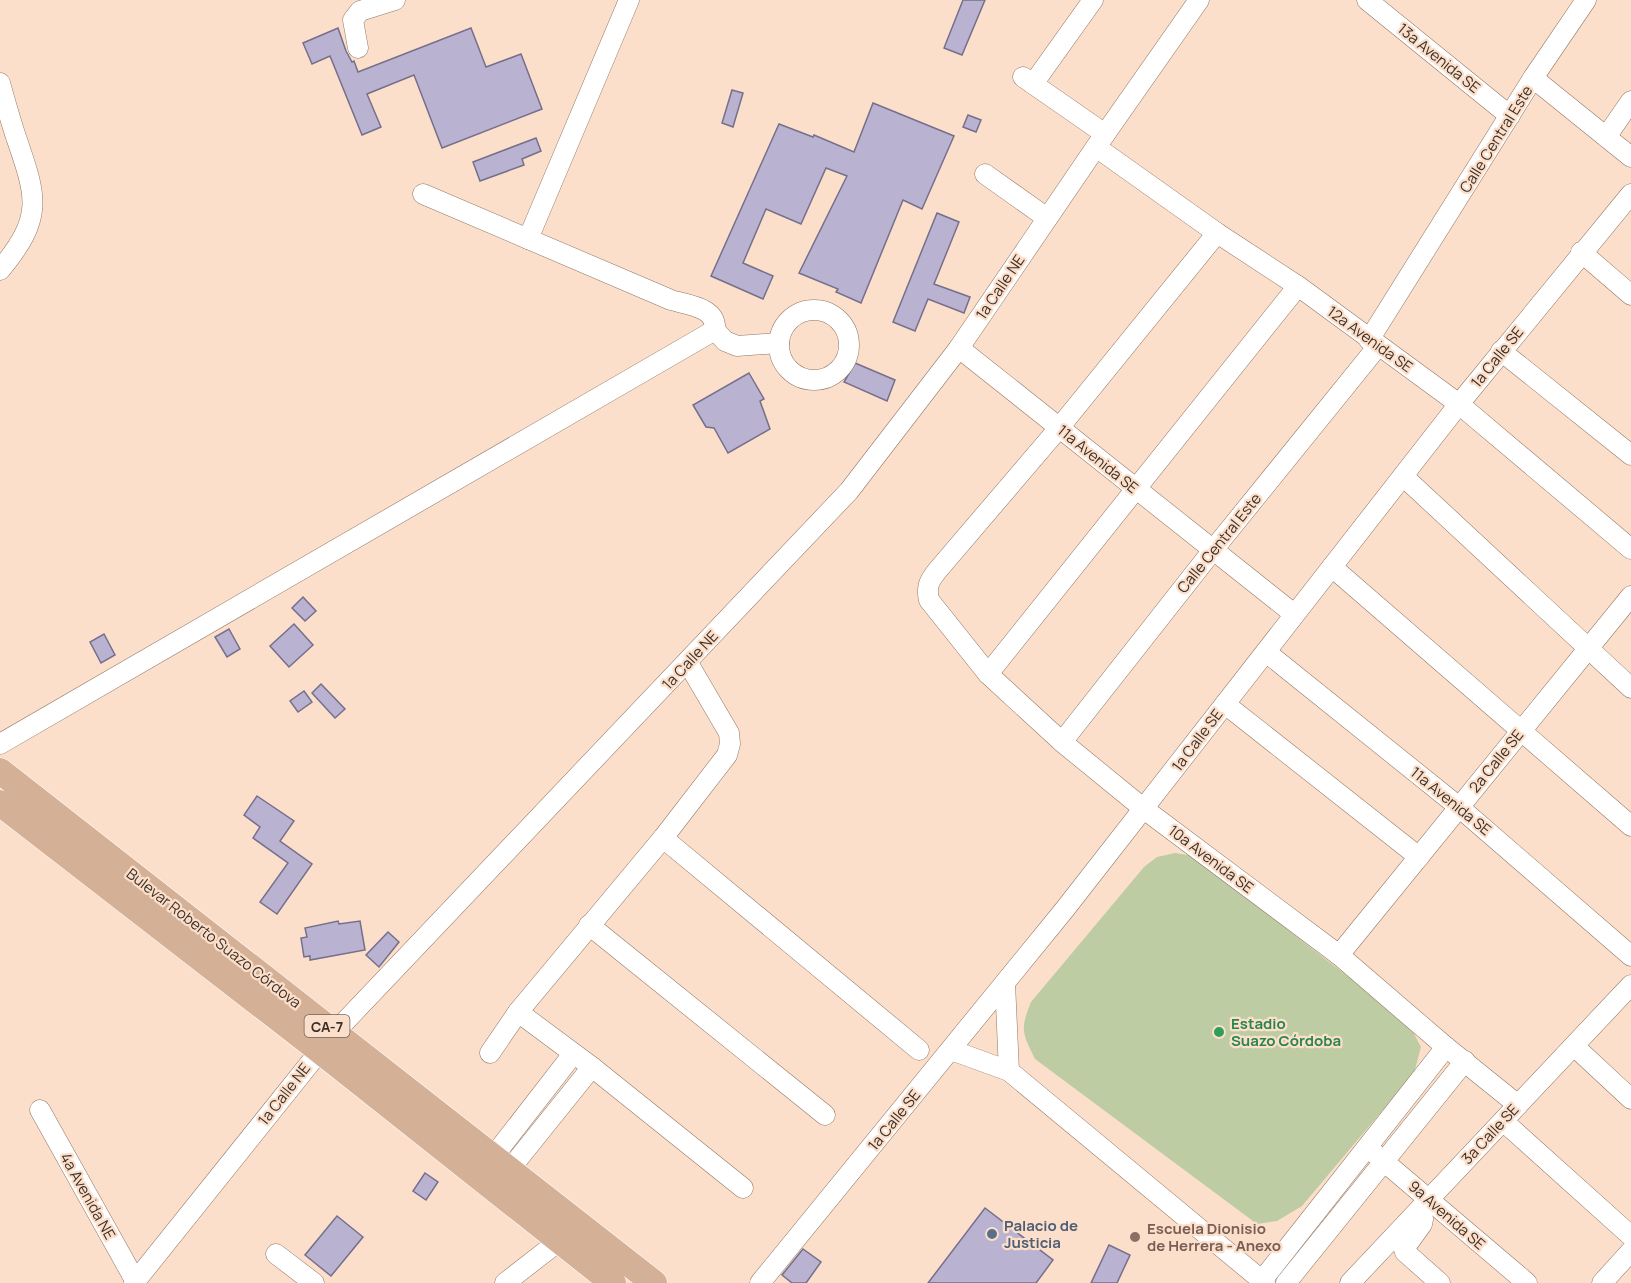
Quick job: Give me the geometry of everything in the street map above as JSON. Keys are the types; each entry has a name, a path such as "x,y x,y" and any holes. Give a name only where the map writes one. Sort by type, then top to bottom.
{"main road":[{"name":"Bulevar Roberto Suazo Córdova","path":"0,771 327,1041 559,1241 613,1283"},
{"name":"Bulevar Roberto Suazo Córdova","path":"0,803 327,1041 502,1163 654,1283"}],"street":[{"path":"358,48 353,20 360,11 395,0"},
{"path":"528,239 629,0"},
{"name":"12a Avenida SE","path":"1093,0 1028,81 1217,232 1298,286 1459,404 1631,549"},
{"name":"1a Calle NE","path":"135,1282 327,1041 849,491 959,348 1100,140 1199,0"},
{"name":"13a Avenida SE","path":"1367,0 1510,116"},
{"name":"Calle Central Este","path":"1062,741 1373,343 1533,78 1586,0"},
{"path":"1533,78 1631,157"},
{"path":"0,83 8,134 29,170 34,196 31,221 8,247 0,270"},
{"path":"1606,137 1631,101"},
{"path":"985,174 1047,218"},
{"path":"423,194 671,300 706,310 716,323 715,330"},
{"name":"1a Calle SE","path":"760,1283 1005,983 1144,809 1501,351 1631,194"},
{"path":"1059,428 1217,232"},
{"path":"1581,252 1631,295"},
{"path":"988,674 1298,286"},
{"path":"715,330 725,341 737,346 779,343"},
{"path":"0,744 715,330"},
{"name":"11a Avenida SE","path":"959,348 1294,614"},
{"path":"1501,351 1631,455"},
{"name":"10a Avenida SE","path":"1059,428 937,571 928,583 929,600 988,674 1062,741 1144,809 1339,955 1518,1105"},
{"path":"1402,476 1631,688"},
{"path":"1332,567 1631,826"},
{"name":"2a Calle SE","path":"1339,955 1631,596"},
{"name":"11a Avenida SE","path":"1266,652 1459,807 1553,886 1631,956"},
{"path":"490,1053 518,1012 663,838 727,755 730,744 729,733 688,663"},
{"path":"1224,704 1419,857"},
{"path":"663,838 919,1050"},
{"path":"589,925 825,1115"},
{"path":"1005,983 1009,1071"},
{"name":"3a Calle SE","path":"1350,1283 1631,985"},
{"path":"518,1012 592,1067 743,1188"},
{"path":"1574,1046 1631,1099"},
{"path":"951,1050 1009,1071 1263,1282 1446,1047"},
{"path":"502,1163 573,1054"},
{"path":"1286,1283 1465,1061"},
{"path":"502,1163 592,1067"},
{"name":"4a Avenida NE","path":"40,1110 135,1282"},
{"path":"1503,1120 1631,1236"},
{"name":"9a Avenida SE","path":"1368,1147 1424,1205 1527,1283"},
{"path":"1424,1205 1422,1224 1404,1249 1440,1283"},
{"path":"505,1283 559,1241"},
{"path":"1602,1283 1631,1251"},
{"path":"276,1254 314,1283"}],"green space":[{"name":"Estadio Suazo Córdoba","path":"1175,853 1193,856 1409,1024 1421,1047 1414,1073 1302,1206 1277,1221 1257,1224 1035,1059 1025,1037 1025,1019 1031,1002 1144,867 1157,857"}],"building":[{"path":"963,0 985,0 962,55 944,48"},
{"path":"338,28 346,51 352,62 354,61 358,72 471,28 486,67 521,54 542,109 442,148 414,75 367,94 381,127 362,135 330,56 312,64 303,43"},
{"path":"732,90 743,93 733,127 722,123"},
{"path":"873,103 954,136 922,209 903,200 861,303 836,292 838,289 799,273 847,176 826,168 801,224 766,209 743,263 773,276 763,299 711,276 779,124 813,137 814,135 854,152"},
{"path":"968,115 981,120 976,132 963,127"},
{"path":"536,138 541,151 522,159 524,165 480,181 473,162"},
{"path":"937,213 959,222 934,284 970,297 964,313 928,299 915,331 893,322"},
{"path":"855,363 895,380 887,401 844,382"},
{"path":"749,373 764,399 760,401 770,429 728,453 714,428 706,427 693,405"},
{"path":"303,597 316,611 305,621 292,608"},
{"path":"294,624 313,645 289,667 270,646"},
{"path":"229,629 240,649 227,657 215,637"},
{"path":"104,634 115,655 101,663 90,642"},
{"path":"321,684 345,709 335,718 312,693"},
{"path":"304,691 312,702 298,712 290,701"},
{"path":"257,796 294,821 280,841 312,864 277,914 260,902 288,863 253,838 260,827 244,815"},
{"path":"338,921 339,924 360,921 365,950 310,960 310,956 304,957 301,938 307,937 305,928"},
{"path":"388,932 399,942 379,967 366,955"},
{"path":"425,1173 438,1182 426,1200 413,1191"},
{"name":"Palacio de Justicia","path":"985,1208 1053,1260 1036,1283 928,1283"},
{"path":"337,1216 363,1237 331,1276 305,1255"},
{"path":"1109,1245 1130,1255 1117,1283 1091,1283"},
{"path":"803,1249 821,1262 806,1283 792,1283 782,1275"}],"place":[{"name":"Estadio Suazo Córdoba","path":"1219,1032"},
{"name":"Palacio de Justicia","path":"992,1234"},
{"name":"Escuela Dionisio de Herrera - Anexo","path":"1135,1237"}]}
